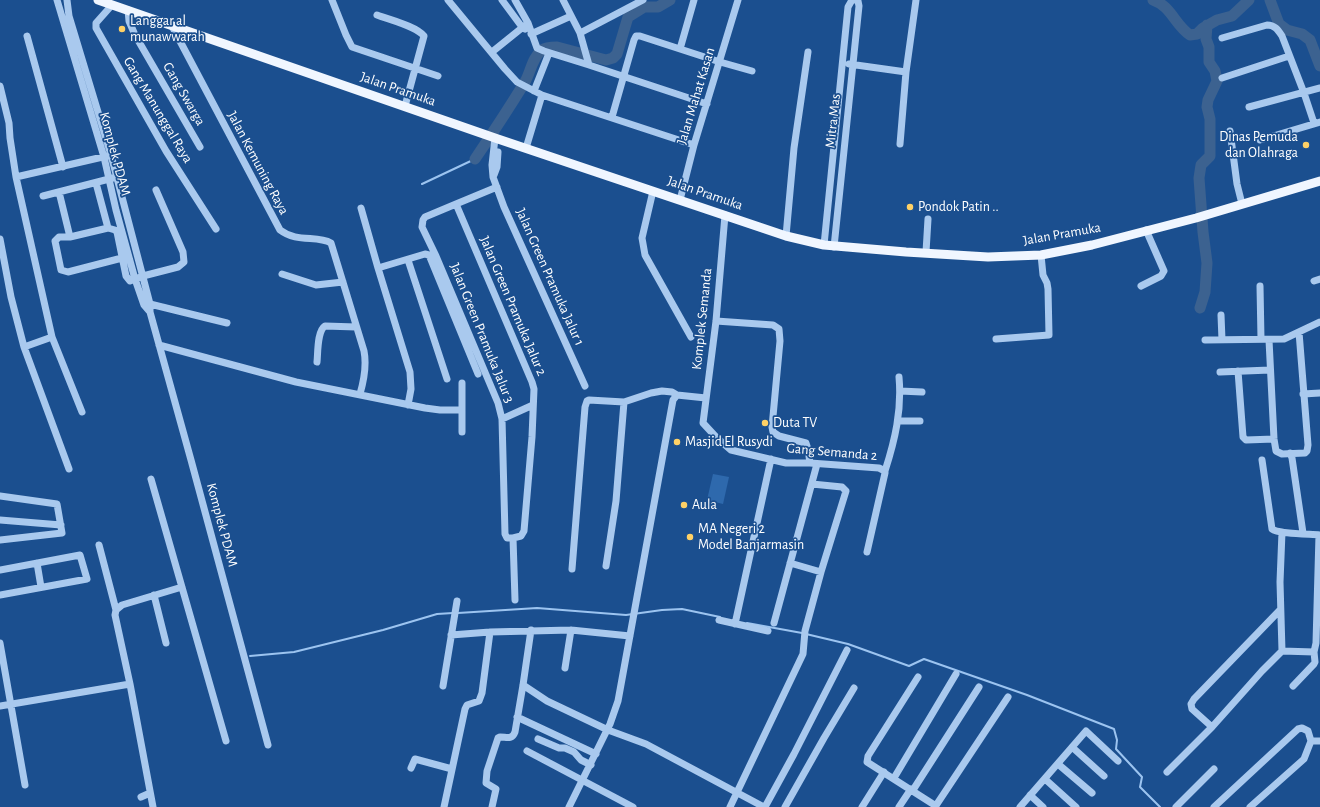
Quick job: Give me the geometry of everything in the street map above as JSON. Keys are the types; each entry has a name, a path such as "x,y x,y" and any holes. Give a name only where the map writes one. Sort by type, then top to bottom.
{"main road":[{"name":"Jalan Pramuka","path":"98,0 493,137 786,236 829,246 988,257 1041,255 1092,245 1196,218 1320,181"}],"street":[{"path":"332,0 352,47 438,76"},
{"path":"448,0 517,82 542,95 694,145"},
{"path":"502,0 531,33 535,44 544,51 588,59 624,76 707,104"},
{"path":"515,0 524,25"},
{"path":"563,0 580,33 588,59"},
{"path":"580,33 643,0"},
{"path":"680,49 694,0"},
{"name":"Jalan Mahat Kasan","path":"680,200 694,145 738,0"},
{"name":"Mitra Mas","path":"829,246 836,137 848,7 852,0"},
{"name":"Mitra Mas","path":"829,246 853,65 859,6 858,1 855,0"},
{"path":"900,144 906,72 916,0"},
{"path":"57,1 67,1"},
{"name":"Komplek PDAM","path":"57,1 104,157 135,279 150,312 268,745"},
{"name":"Komplek PDAM","path":"67,1 69,16 117,177 143,276 147,305"},
{"name":"Gang Manunggal Raya","path":"112,5 96,23 96,28 166,151 216,229"},
{"name":"Gang Swarga","path":"128,10 129,21 135,35 200,148"},
{"path":"377,15 410,27 423,35 424,39 405,106"},
{"path":"531,33 571,16"},
{"path":"492,52 524,25"},
{"path":"1222,38 1267,25 1271,25 1278,29 1317,123 1260,140"},
{"name":"Jalan Kemuning Raya","path":"172,26 277,227 283,233 293,237 325,240 331,243 364,351 366,362 365,373 360,394"},
{"path":"27,36 63,167"},
{"path":"612,117 636,36 752,72"},
{"path":"531,90 544,51"},
{"path":"786,236 794,148 808,52"},
{"path":"1222,78 1289,56"},
{"path":"843,62 853,65 906,72"},
{"path":"0,86 9,123 16,176 52,337 82,412"},
{"path":"1249,107 1320,88"},
{"path":"526,148 542,95"},
{"path":"94,126 102,124"},
{"path":"1230,131 1237,184 1242,204"},
{"name":"Jalan Green Pramuka Jalur 1","path":"493,137 493,177 585,386"},
{"path":"836,137 844,138"},
{"path":"16,176 63,167 111,155"},
{"path":"43,196 117,177"},
{"path":"96,183 108,228"},
{"path":"456,204 497,187"},
{"path":"122,258 63,272 60,269 54,243 58,238 70,237 112,228 117,232 127,279 130,281 182,265 184,258 183,252 156,190"},
{"path":"653,191 642,238 645,255 691,337"},
{"path":"59,192 70,237"},
{"name":"Jalan Green Pramuka Jalur 2","path":"456,204 532,382 534,397 532,437 524,531 521,536 513,538"},
{"name":"Jalan Green Pramuka Jalur 3","path":"456,204 425,217 422,227 436,256 498,403 502,419 505,534 507,538 513,538"},
{"path":"361,208 410,372 411,389 408,405"},
{"name":"Komplek Semanda","path":"704,425 703,418 716,321 724,215"},
{"path":"926,252 928,219"},
{"path":"1141,286 1161,276 1164,271 1146,230"},
{"path":"0,239 10,296 24,347 69,469"},
{"path":"378,268 425,254 430,256 478,374"},
{"path":"996,339 1050,335 1048,289 1043,275 1041,255"},
{"path":"408,260 447,379"},
{"path":"282,274 316,285 343,282"},
{"path":"1260,286 1265,339 1270,370 1274,439 1277,453 1305,453 1308,449 1298,332"},
{"path":"147,305 227,323"},
{"path":"1221,315 1222,340"},
{"path":"716,321 773,325 779,328 780,341 772,432 779,436 806,443 814,463 812,484 774,623"},
{"path":"1205,340 1284,339 1320,322"},
{"path":"317,362 320,333 322,328 325,326 356,328"},
{"path":"24,347 52,337"},
{"path":"159,345 296,382 408,405 440,410 462,410"},
{"path":"1220,372 1270,370"},
{"path":"1238,371 1243,437 1246,440 1274,439"},
{"path":"886,471 893,447 898,421 900,391 899,377"},
{"path":"462,383 462,432"},
{"path":"572,569 585,404 589,400 624,402 662,391 672,392 677,395 706,398"},
{"path":"900,391 922,392"},
{"path":"1304,394 1320,394"},
{"path":"570,807 608,730 618,701 668,422 673,400 677,395"},
{"path":"606,566 616,501 624,402"},
{"path":"502,419 533,405"},
{"path":"898,421 920,421"},
{"name":"Gang Semanda 2","path":"704,425 724,445 732,450 771,458 786,463 814,463 879,468 886,471 867,552"},
{"path":"1290,453 1303,533"},
{"path":"735,621 771,458"},
{"path":"1262,460 1271,527 1275,531 1320,535 1316,643 1314,652 1317,662 1292,686"},
{"path":"151,479 226,741"},
{"path":"730,807 801,660 805,633 821,572 846,491 842,487 812,484"},
{"path":"0,496 57,504 62,533 0,540"},
{"path":"0,520 61,526"},
{"path":"1282,532 1280,567 1282,651"},
{"path":"513,538 515,600"},
{"path":"99,545 116,610 115,615 130,684 153,807"},
{"path":"0,570 80,555 87,580 0,595"},
{"path":"790,563 821,572"},
{"path":"37,564 41,587"},
{"path":"116,610 122,605 182,586"},
{"path":"154,595 166,643"},
{"path":"443,686 457,601"},
{"path":"1212,727 1192,709 1191,704 1280,610"},
{"path":"719,620 735,621 768,632"},
{"path":"452,635 531,630 570,630 630,636"},
{"path":"492,807 496,788 486,783 487,771 498,738 509,738 513,736 523,686 531,630"},
{"path":"565,668 570,630"},
{"path":"446,807 464,709 467,705 479,701 482,693 490,632"},
{"path":"0,643 12,704 25,785"},
{"path":"523,686 547,701 608,730 646,744 765,807 847,650"},
{"path":"1168,772 1282,651 1314,652"},
{"path":"894,778 956,674"},
{"path":"918,677 868,756 867,762 912,789 936,806 1008,697"},
{"path":"0,706 130,684"},
{"path":"899,807 979,687"},
{"path":"785,807 854,688"},
{"path":"517,717 596,754"},
{"path":"1214,807 1298,729 1302,728 1308,731 1311,741 1304,759 1250,807"},
{"path":"1020,807 1086,731 1118,761"},
{"path":"538,739 559,748 565,748 574,752 581,760 591,765"},
{"path":"1311,741 1320,741"},
{"path":"1072,747 1104,776"},
{"path":"527,751 634,807"},
{"path":"411,768 415,759 452,769"},
{"path":"1058,764 1092,793"},
{"path":"1176,807 1214,768"},
{"path":"862,807 884,772"},
{"path":"1045,779 1076,807"},
{"path":"141,797 150,793"},
{"path":"1030,795 1043,807"}],"shaded area":[{"path":"713,474 729,477 723,504 707,500"}],"waterway":[{"path":"475,159 525,82 534,61 542,50 557,47 606,60 613,58 617,54 628,17 644,7 658,7 670,0"},
{"path":"1153,0 1169,11 1180,26 1190,35 1197,34 1203,28 1217,20 1232,16 1249,0"},
{"path":"1270,0 1279,24 1287,30 1302,34 1310,40 1320,66"},
{"path":"1200,308 1205,292 1207,263 1199,178 1201,165 1210,156 1210,119 1207,107 1208,100 1217,81 1215,71 1209,62 1209,47 1206,39 1207,25"},
{"path":"422,184 475,159"},
{"path":"458,613 537,608 626,615 682,609 720,617"},
{"path":"250,656 294,652 383,630 437,614 453,613"},
{"path":"747,623 802,633"},
{"path":"806,634 848,644 909,666 924,659 1027,695 1114,729 1117,740 1116,749 1142,777 1140,787 1160,807"}],"place":[{"name":"Langgar al munawwarah","path":"122,29"},
{"name":"Dinas Pemuda dan Olahraga","path":"1306,145"},
{"name":"Pondok Patin ..","path":"910,207"},
{"name":"Duta TV","path":"765,423"},
{"name":"Masjid El Rusydi","path":"677,442"},
{"name":"Aula","path":"684,505"},
{"name":"MA Negeri 2 Model Banjarmasin","path":"690,537"}]}
